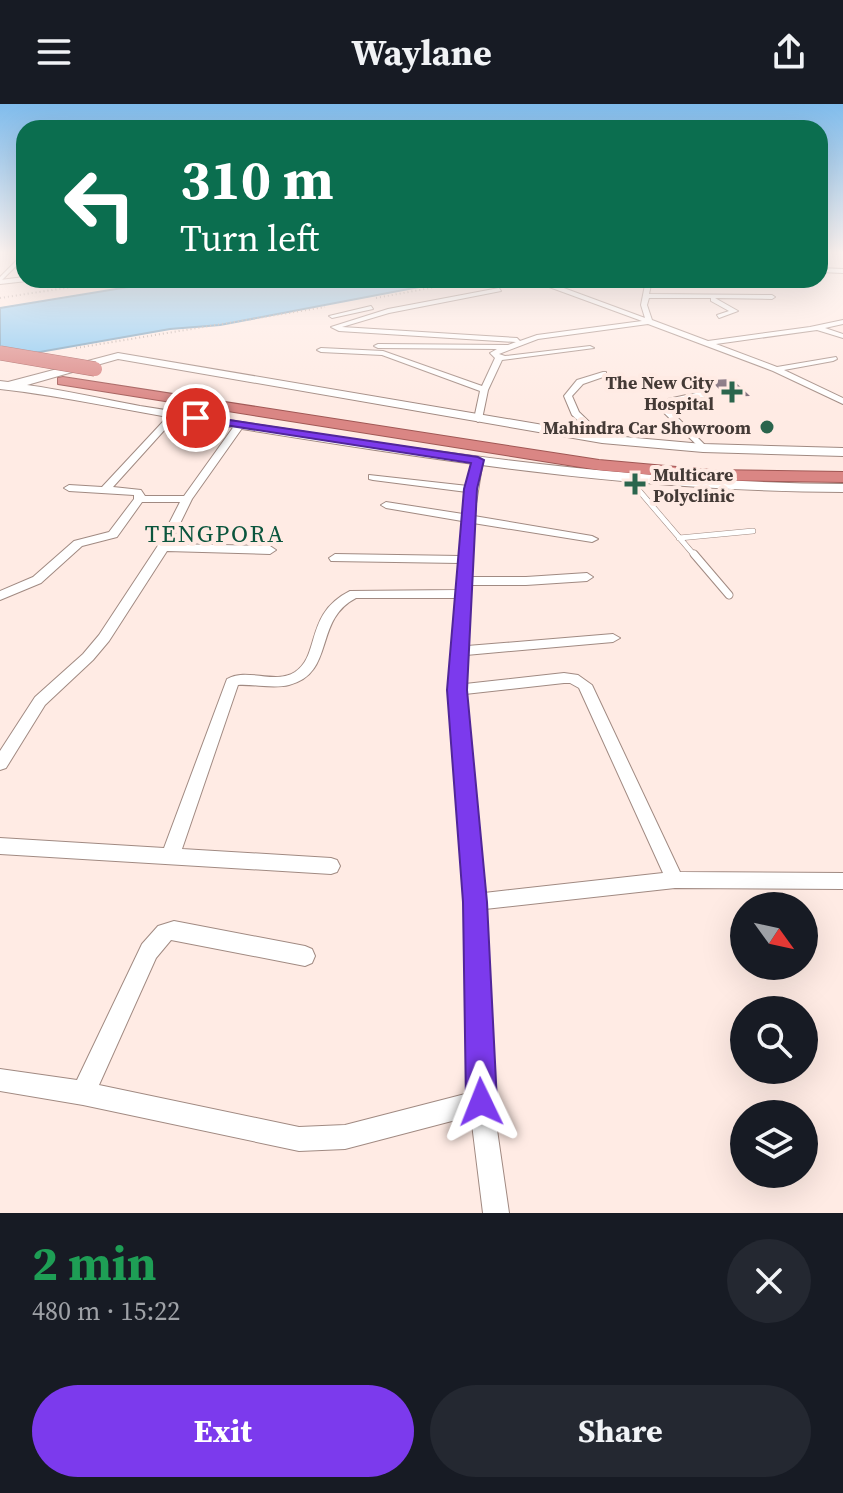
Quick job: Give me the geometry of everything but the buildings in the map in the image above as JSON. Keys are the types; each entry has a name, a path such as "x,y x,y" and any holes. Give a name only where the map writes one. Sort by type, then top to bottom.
{"highway":[{"path":"0,353 585,452 689,462 843,467"},
{"path":"0,369 599,465 710,475 843,477"}],"main road":[{"path":"4,385 118,356 602,439 703,448 843,452"},
{"path":"4,385 174,415 630,480 771,488 843,488"}],"street":[{"path":"332,316 396,303"},
{"path":"335,327 433,303"},
{"path":"595,303 776,369 832,396 843,398"},
{"path":"644,303 651,321"},
{"path":"719,303 735,311 719,316"},
{"path":"335,327 334,323 354,311"},
{"path":"499,358 494,353 522,341 651,321"},
{"path":"710,344 752,334 820,328 843,322"},
{"path":"335,327 350,331 522,341"},
{"path":"820,328 843,336"},
{"path":"337,345 506,347"},
{"path":"499,358 590,348"},
{"path":"321,350 383,353 484,390"},
{"path":"478,419 484,390 499,358"},
{"path":"776,369 833,359"},
{"path":"602,439 575,413 568,396 580,382 603,374"},
{"path":"703,448 664,409 666,403 705,394"},
{"path":"105,490 174,415"},
{"path":"0,764 40,701 99,645 163,547 187,499 240,424"},
{"path":"478,460 470,489 457,690 475,902 481,1102 496,1213"},
{"path":"373,477 470,489"},
{"path":"0,596 37,580 78,543 113,535 140,495 137,492 69,488"},
{"path":"139,499 187,499"},
{"path":"386,505 592,539"},
{"path":"163,547 270,550"},
{"path":"335,558 467,560"},
{"path":"171,854 232,682 237,679 278,682 296,677 309,665 330,607 342,597 587,577"},
{"path":"458,651 613,638"},
{"path":"457,690 564,678 573,678 585,685 675,880"},
{"path":"0,846 331,866"},
{"path":"475,902 675,880 843,881"},
{"path":"83,1093 149,951 165,932 174,930 305,956"},
{"path":"0,1080 83,1093 299,1139 345,1137 481,1102"}],"lane":[{"path":"630,480 729,595"},
{"path":"679,538 753,531"}],"path":[{"path":"68,349 233,325 325,307"}],"water":[{"path":"32,303 337,303 220,325 170,329 0,359 0,308"}],"place":[{"name":"The New City Hospital","path":"732,392"},
{"name":"Mahindra Car Showroom","path":"767,427"},
{"name":"Multicare Polyclinic","path":"635,484"}],"district":[{"name":"TENGPORA","path":"215,533"}],"route":[{"path":"196,418 478,460 470,489 457,690 475,902 481,1102"}]}
